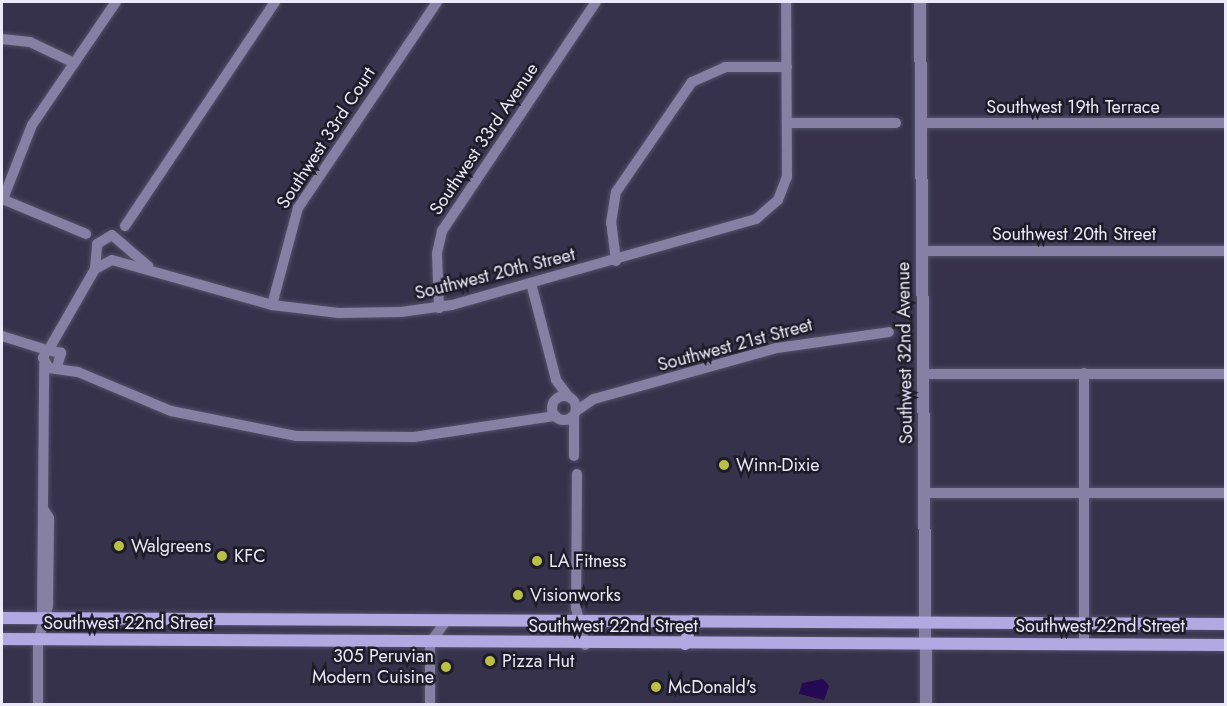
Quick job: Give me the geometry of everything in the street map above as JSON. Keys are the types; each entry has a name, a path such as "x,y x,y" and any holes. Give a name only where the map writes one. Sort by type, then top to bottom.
{"main road":[{"name":"Southwest 22nd Street","path":"2,618 1226,624"},
{"path":"686,644 692,621"},
{"name":"Southwest 22nd Street","path":"2,639 585,645 925,643 1226,645"}],"street":[{"path":"87,234 2,199 26,136 116,2"},
{"path":"125,226 275,2"},
{"name":"Southwest 33rd Court","path":"272,305 297,208 437,2"},
{"name":"Southwest 33rd Avenue","path":"439,308 437,253 447,222 596,2"},
{"path":"786,2 788,123 896,123"},
{"name":"Southwest 32nd Avenue","path":"920,2 926,705"},
{"path":"2,39 37,44 74,63"},
{"path":"616,261 610,223 616,192 692,82 724,67 787,67"},
{"name":"Southwest 20th Street","path":"95,269 112,260 148,266 200,287 272,305 355,313 439,308 744,225 773,207 786,181 788,123"},
{"name":"Southwest 19th Terrace","path":"920,123 1226,123"},
{"name":"Southwest 20th Street","path":"95,269 97,244 108,235 123,239 148,266"},
{"name":"Southwest 20th Street","path":"922,250 1226,252"},
{"path":"38,705 38,640 42,618 48,606 49,518 44,510 47,390 44,362 48,350 62,330 95,269"},
{"path":"531,283 556,380 554,401 557,418 572,438"},
{"path":"47,390 59,361 62,330"},
{"name":"Southwest 21st Street","path":"570,397 591,400 798,344 889,333"},
{"path":"2,336 48,350 59,361 78,372 182,415 296,436 414,437 535,415 557,418 575,413"},
{"path":"27,345 44,362 59,361"},
{"path":"924,374 1226,374"},
{"path":"1084,374 1086,493 1084,644"},
{"path":"556,380 570,397 575,413 572,438 574,456"},
{"path":"535,415 554,401 570,397"},
{"name":"Southwest 21st Street","path":"575,413 591,400"},
{"path":"577,474 577,621 585,645"},
{"path":"925,493 1226,493"},
{"path":"430,705 430,643 447,620"}],"shaded area":[{"path":"823,679 829,686 824,700 799,694 802,683"}],"place":[{"name":"Winn-Dixie","path":"724,465"},
{"name":"Walgreens","path":"119,546"},
{"name":"KFC","path":"222,556"},
{"name":"LA Fitness","path":"537,561"},
{"name":"Visionworks","path":"518,595"},
{"name":"Pizza Hut","path":"490,661"},
{"name":"305 Peruvian Modern Cuisine","path":"446,667"},
{"name":"McDonald's","path":"656,687"}]}
